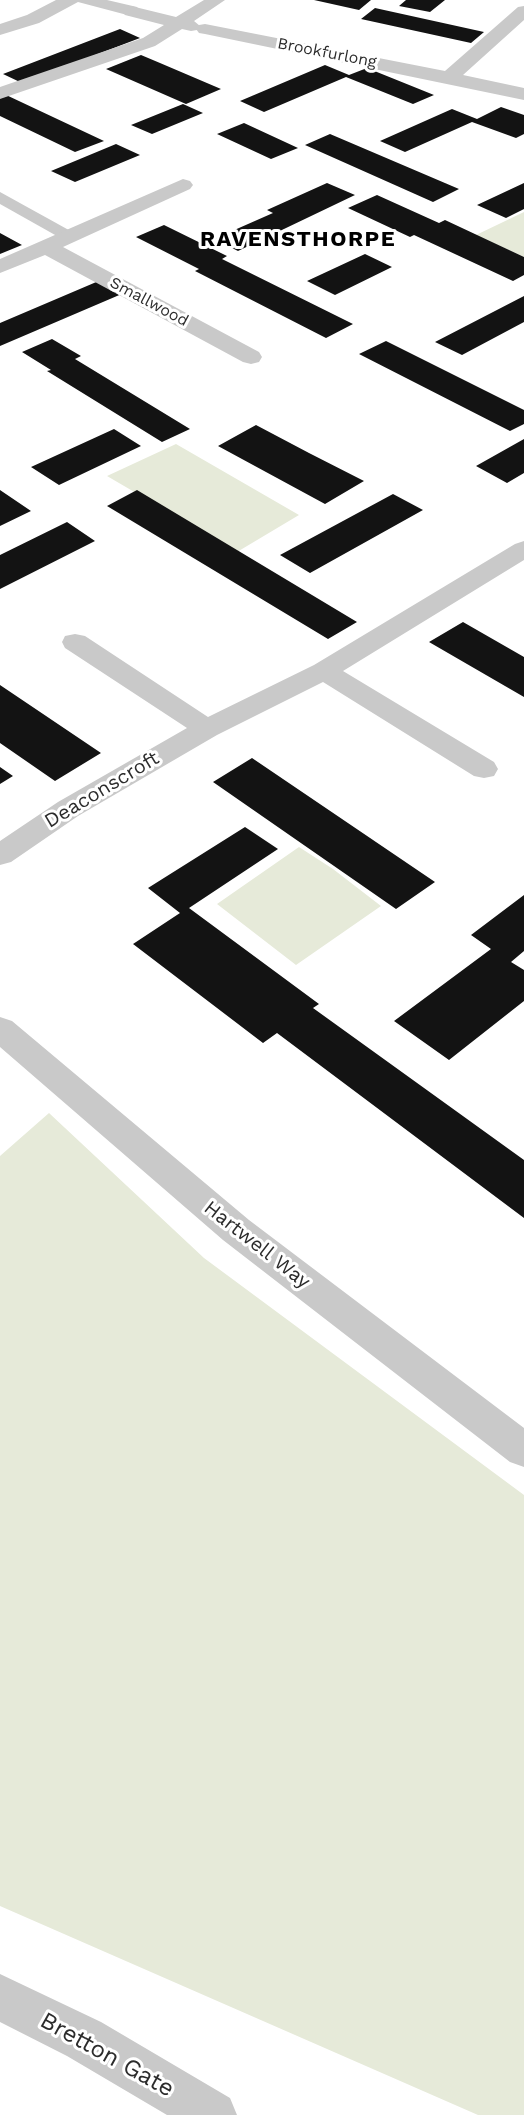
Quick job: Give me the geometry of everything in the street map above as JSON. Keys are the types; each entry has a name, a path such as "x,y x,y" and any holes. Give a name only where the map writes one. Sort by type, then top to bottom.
{"street":[{"path":"0,30 33,19 70,0"},
{"name":"Brookfurlong","path":"85,0 181,24 524,94"},
{"path":"0,93 149,42 216,0"},
{"path":"449,77 524,11"},
{"path":"0,267 183,185"},
{"name":"Smallwood","path":"47,247 251,357"},
{"name":"Deaconscroft","path":"0,855 68,809 207,729 324,672 524,549"},
{"path":"75,642 207,729"},
{"path":"324,672 484,770"},
{"name":"Hartwell Way","path":"0,1029 236,1230 524,1450"},
{"name":"Bretton Gate","path":"0,1997 84,2039 213,2115"}],"lane":[{"path":"0,197 70,237"}],"green space":[{"path":"524,212 524,257 476,235"},
{"path":"176,444 299,515 237,552 107,476"},
{"path":"299,847 333,869 381,906 296,965 217,904"},
{"path":"49,1113 204,1258 524,1495 524,2115 478,2115 0,1906 0,1156"}],"building":[{"path":"314,0 371,0 359,10"},
{"path":"406,0 445,0 430,12 399,6"},
{"path":"375,8 484,32 471,43 361,19"},
{"path":"120,29 140,38 22,83 3,74"},
{"path":"141,55 221,89 186,104 106,69"},
{"path":"325,65 349,75 367,68 434,95 413,104 346,77 264,112 240,101"},
{"path":"4,94 104,141 75,152 0,116 0,95"},
{"path":"183,104 203,113 152,134 131,125"},
{"path":"501,107 524,115 524,134 516,138 472,122 405,152 380,141 452,109 477,119"},
{"path":"244,123 298,148 271,159 217,134"},
{"path":"330,134 459,189 433,202 305,145"},
{"path":"116,144 140,155 75,182 51,171"},
{"path":"327,183 355,195 238,251 214,239 273,213 267,210"},
{"path":"524,183 524,209 506,218 477,205"},
{"path":"377,195 439,223 445,220 524,257 524,275 513,281 414,235 410,237 348,208"},
{"path":"164,225 227,256 222,259 353,324 326,338 195,271 199,269 136,237"},
{"path":"0,233 22,245 0,254"},
{"path":"365,254 392,267 335,295 307,281"},
{"path":"101,280 124,293 0,346 0,323"},
{"path":"524,296 524,322 462,355 435,342"},
{"path":"52,339 81,356 75,359 190,429 162,442 47,371 51,370 22,352"},
{"path":"386,341 524,410 524,424 510,431 359,354"},
{"path":"256,425 364,481 325,504 218,446"},
{"path":"114,429 141,446 59,485 31,467"},
{"path":"524,439 524,473 507,483 476,466"},
{"path":"0,490 31,511 0,526"},
{"path":"137,490 357,622 328,639 107,506"},
{"path":"393,494 423,510 310,573 280,555"},
{"path":"67,522 95,541 0,589 0,555"},
{"path":"463,622 524,657 524,697 429,642"},
{"path":"0,685 101,753 55,781 0,743"},
{"path":"252,758 435,882 396,909 213,782"},
{"path":"0,767 13,776 0,784"},
{"path":"245,827 278,849 189,908 319,1004 313,1008 524,1160 524,1218 277,1033 263,1043 133,944 180,913 148,888"},
{"path":"524,895 524,951 511,962 524,970 524,1001 449,1060 394,1021 491,949 471,935"}],"district":[{"name":"RAVENSTHORPE","path":"298,240"}]}
